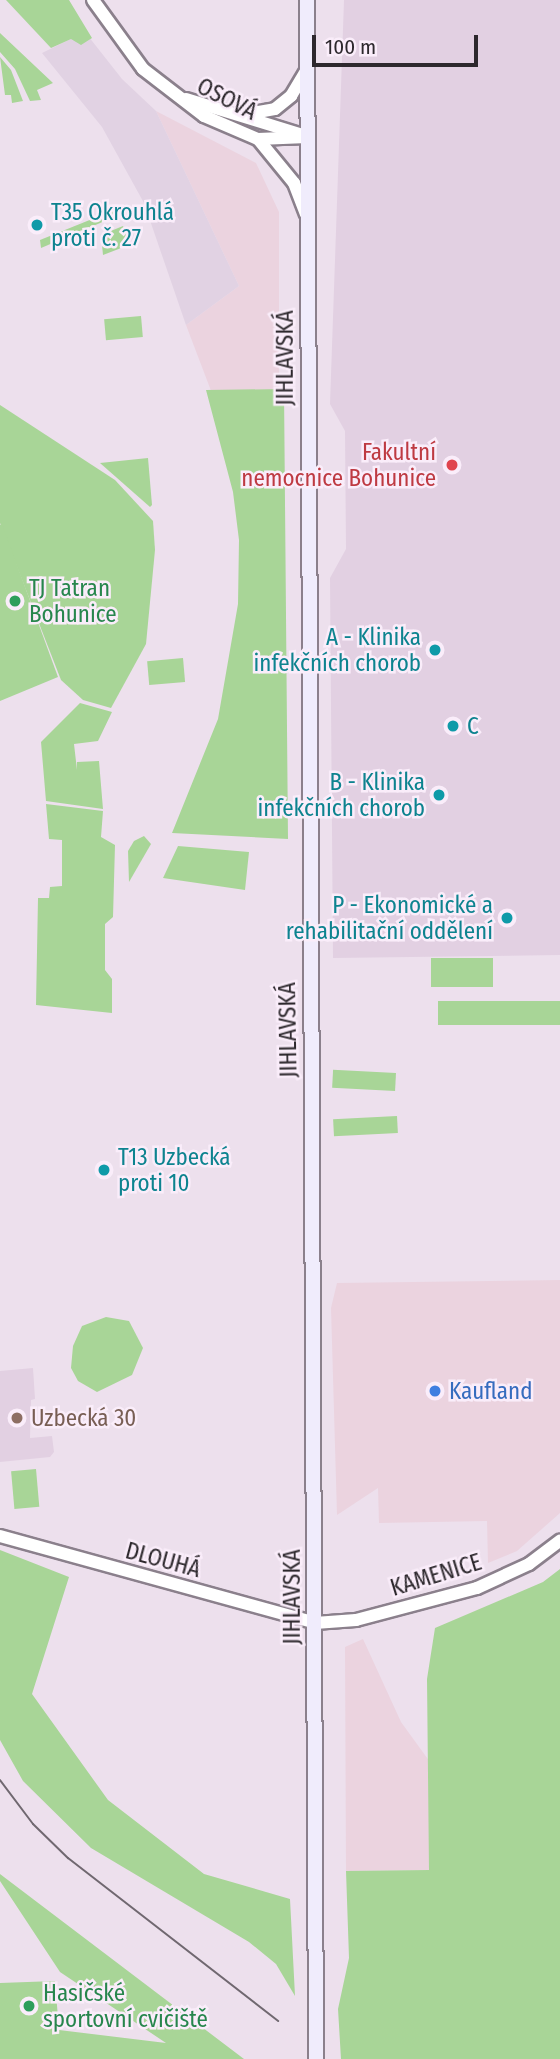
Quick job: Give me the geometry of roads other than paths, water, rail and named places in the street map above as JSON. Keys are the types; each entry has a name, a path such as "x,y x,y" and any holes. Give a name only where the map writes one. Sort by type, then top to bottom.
{"main road":[{"name":"JIHLAVSKÁ","path":"307,0 316,2059"}],"street":[{"name":"OSOVÁ","path":"93,0 128,53 176,96 204,116 258,139"},
{"path":"237,114 275,109 290,96 307,69"},
{"name":"OSOVÁ","path":"176,96 307,137"},
{"path":"258,139 307,137"},
{"path":"258,139 293,183 306,214"},
{"name":"DLOUHÁ","path":"0,1536 315,1623"},
{"name":"KAMENICE","path":"315,1623 356,1620 477,1588 529,1564 560,1541"}],"tram line":[{"path":"0,1780 33,1824 68,1858 278,2021"}],"place":[{"name":"T35 Okrouhlá proti č. 27","path":"37,225"},
{"name":"Fakultní nemocnice Bohunice","path":"452,465"},
{"name":"TJ Tatran Bohunice","path":"15,601"},
{"name":"A - Klinika infekčních chorob","path":"435,650"},
{"name":"C","path":"453,726"},
{"name":"B - Klinika infekčních chorob","path":"439,795"},
{"name":"P - Ekonomické a rehabilitační oddělení","path":"507,918"},
{"name":"T13 Uzbecká proti 10","path":"104,1170"},
{"name":"Kaufland","path":"435,1391"},
{"name":"Uzbecká 30","path":"17,1418"},
{"name":"Hasičské sportovní cvičiště","path":"29,2006"}]}
